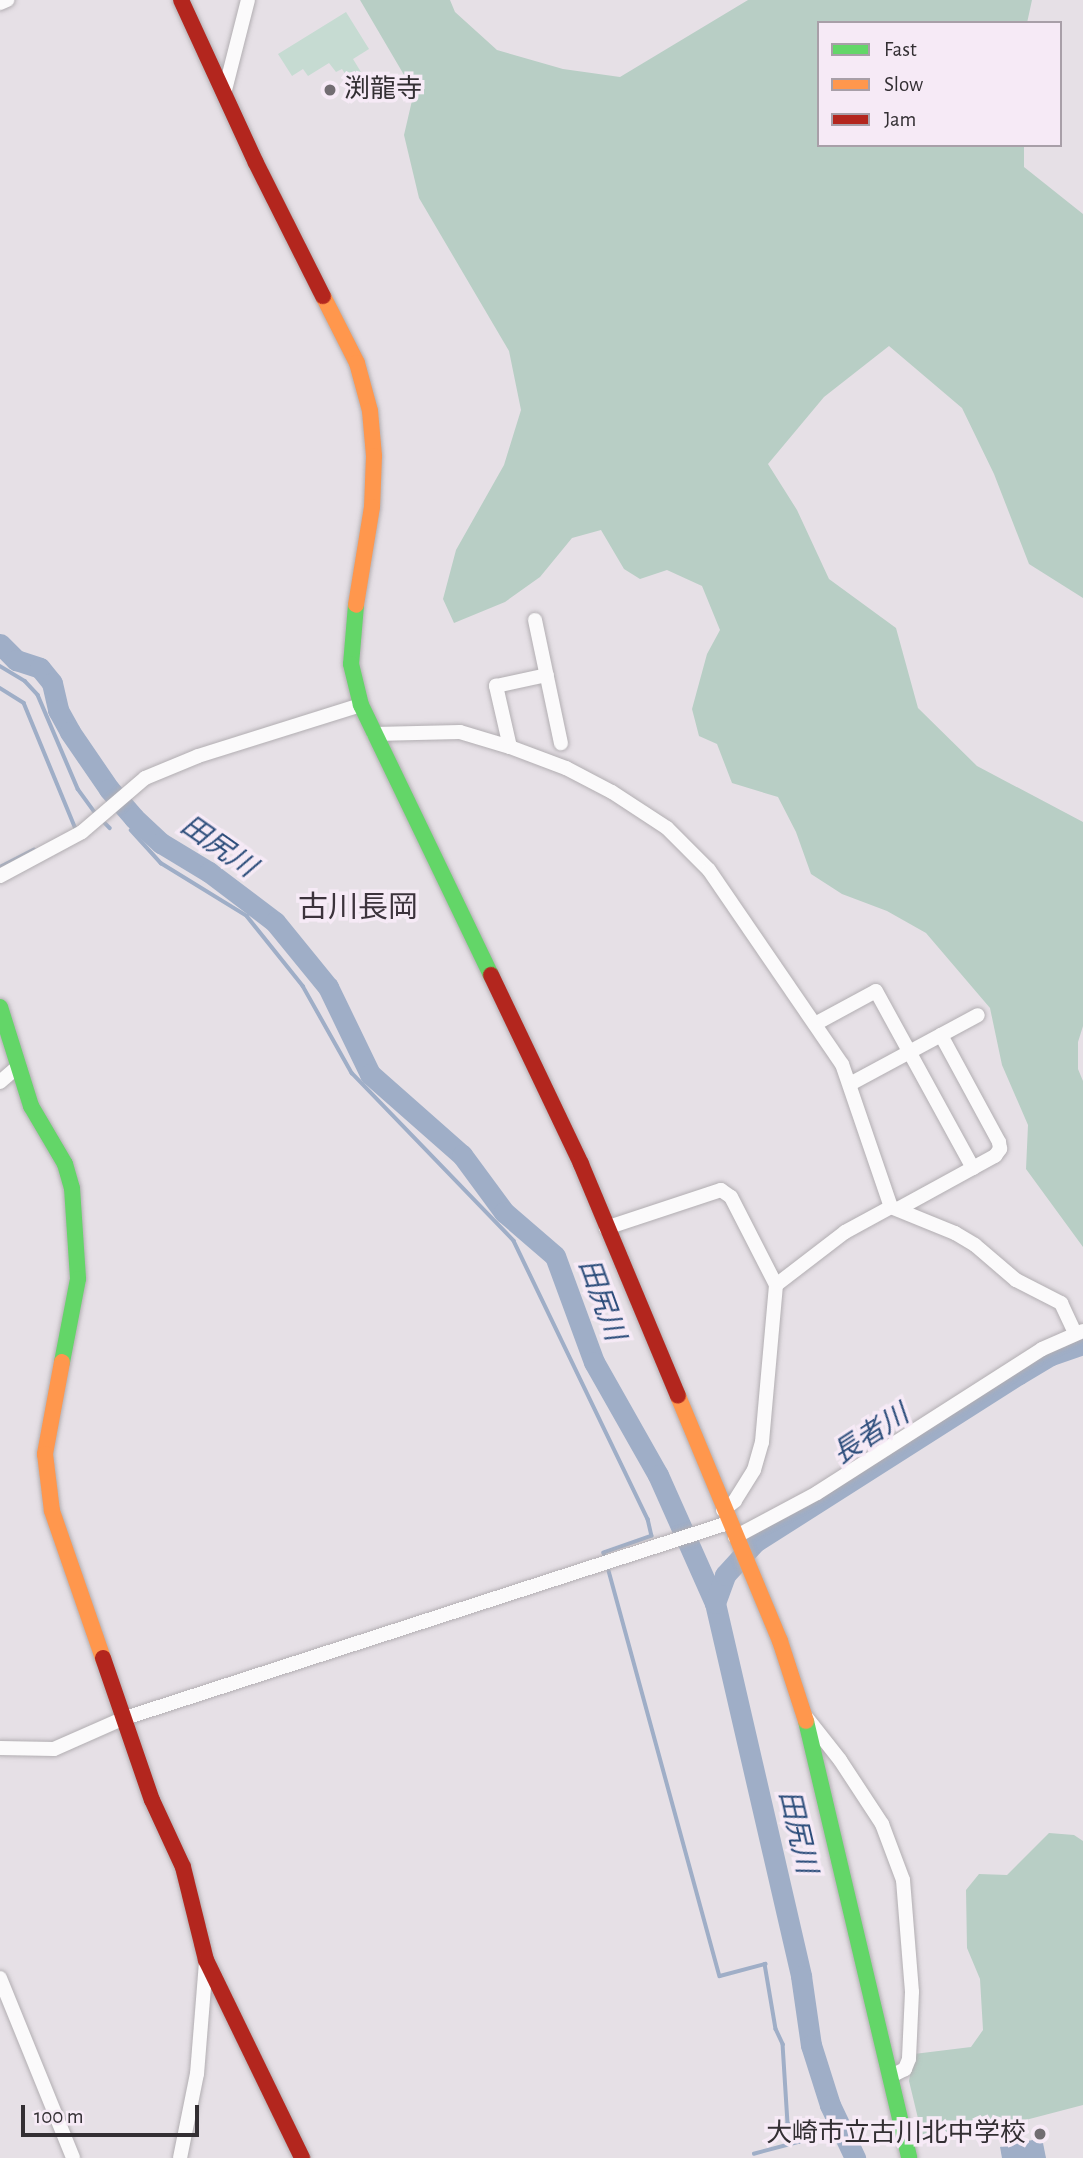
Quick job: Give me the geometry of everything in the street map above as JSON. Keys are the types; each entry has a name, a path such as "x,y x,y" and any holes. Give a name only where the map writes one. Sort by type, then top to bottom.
{"street":[{"path":"0,3 7,0"},
{"path":"181,0 224,94 357,363 370,411 374,456 372,507 351,632 351,664 361,705 554,1104 780,1641 804,1714 909,2158"},
{"path":"224,94 248,0"},
{"path":"536,620 561,743"},
{"path":"510,747 496,686 547,675"},
{"path":"0,876 82,832 145,778 198,756 361,705"},
{"path":"0,1748 54,1749 122,1719 699,1534 731,1529 817,1493 1042,1349 1079,1332 1061,1303 1017,1280 975,1245 894,1208 842,1064 709,870 667,828 612,792 566,768 510,747 460,733 374,734"},
{"path":"815,1024 876,991 973,1168"},
{"path":"0,1007 16,1067 31,1106 65,1164 72,1188 78,1279 45,1468 52,1511 122,1719 152,1800 183,1867 206,1961 302,2158"},
{"path":"850,1084 978,1015"},
{"path":"776,1285 845,1232 995,1156 999,1142 941,1035"},
{"path":"0,1082 16,1067"},
{"path":"606,1228 721,1190 731,1197 776,1285 762,1442 754,1470 735,1501 731,1529"},
{"path":"804,1714 840,1760 883,1824 904,1880 912,1992 909,2059 905,2069 891,2076"},
{"path":"180,2158 197,2074 206,1961"},
{"path":"0,1978 73,2158"}],"green space":[{"path":"360,0 450,0 455,12 497,50 563,69 620,77 748,0 1032,0 1027,21 817,21 817,147 1024,147 1024,167 1083,214 1083,598 1029,564 994,474 962,408 889,346 824,397 768,464 797,510 829,579 896,628 918,708 977,766 1083,822 1083,1026 1078,1042 1078,1069 1083,1081 1083,1247 1026,1169 1028,1125 1002,1065 990,1008 926,933 887,911 842,894 811,874 796,832 778,797 732,783 717,744 699,736 692,709 707,654 720,630 702,586 667,570 640,579 624,569 601,530 572,538 540,577 505,602 454,623 443,599 456,550 504,465 521,410 509,351 419,198 404,135 414,92"},
{"path":"346,12 369,49 353,59 375,95 363,103 342,69 336,72 329,63 308,76 303,69 292,76 278,54"},
{"path":"1049,1833 1074,1835 1083,1841 1083,2105 946,2141 922,2135 909,2081 914,2054 971,2047 983,2030 980,1979 967,1948 966,1890 979,1874 1007,1875"}],"water":[{"path":"1042,2138 1046,2158 1002,2158 1000,2147"}],"waterway":[{"name":"田尻川","path":"0,644 16,660 40,668 52,683 58,710 70,732 109,789 134,818 161,843 209,872 275,922 328,987 370,1074 462,1155 504,1212 555,1256 594,1362 658,1475 715,1603 801,1976 811,2045 830,2105 855,2158"},
{"path":"0,666 25,681 38,695 78,789 97,815"},
{"path":"0,688 24,703 76,829"},
{"path":"105,823 110,828"},
{"path":"131,830 161,863 247,916 303,986 352,1073 514,1241 648,1519 652,1536 604,1553 606,1560"},
{"path":"0,867 34,850"},
{"name":"長者川","path":"715,1603 725,1575 755,1542 1019,1374 1051,1355 1083,1344"},
{"path":"609,1571 720,1976 765,1964 776,2029 783,2044 788,2123 800,2142 755,2154"}],"traffic: fast":[{"path":"356,605 351,664 361,705 491,975"},
{"path":"0,1007 31,1106 65,1164 72,1188 78,1279 62,1362"},
{"path":"806,1721 909,2158"}],"traffic: slow":[{"path":"323,296 357,363 370,411 374,456 372,507 356,605"},
{"path":"62,1362 45,1454 52,1511 103,1658"},
{"path":"678,1396 780,1641 806,1721"}],"traffic: jam":[{"path":"181,0 256,163 323,296"},
{"path":"491,975 581,1164 678,1396"},
{"path":"103,1658 152,1800 183,1867 206,1960 302,2158"}],"place":[{"name":"渕龍寺","path":"330,90"},
{"name":"大崎市立古川北中学校","path":"1040,2134"}],"district":[{"name":"古川長岡","path":"358,908"}]}
